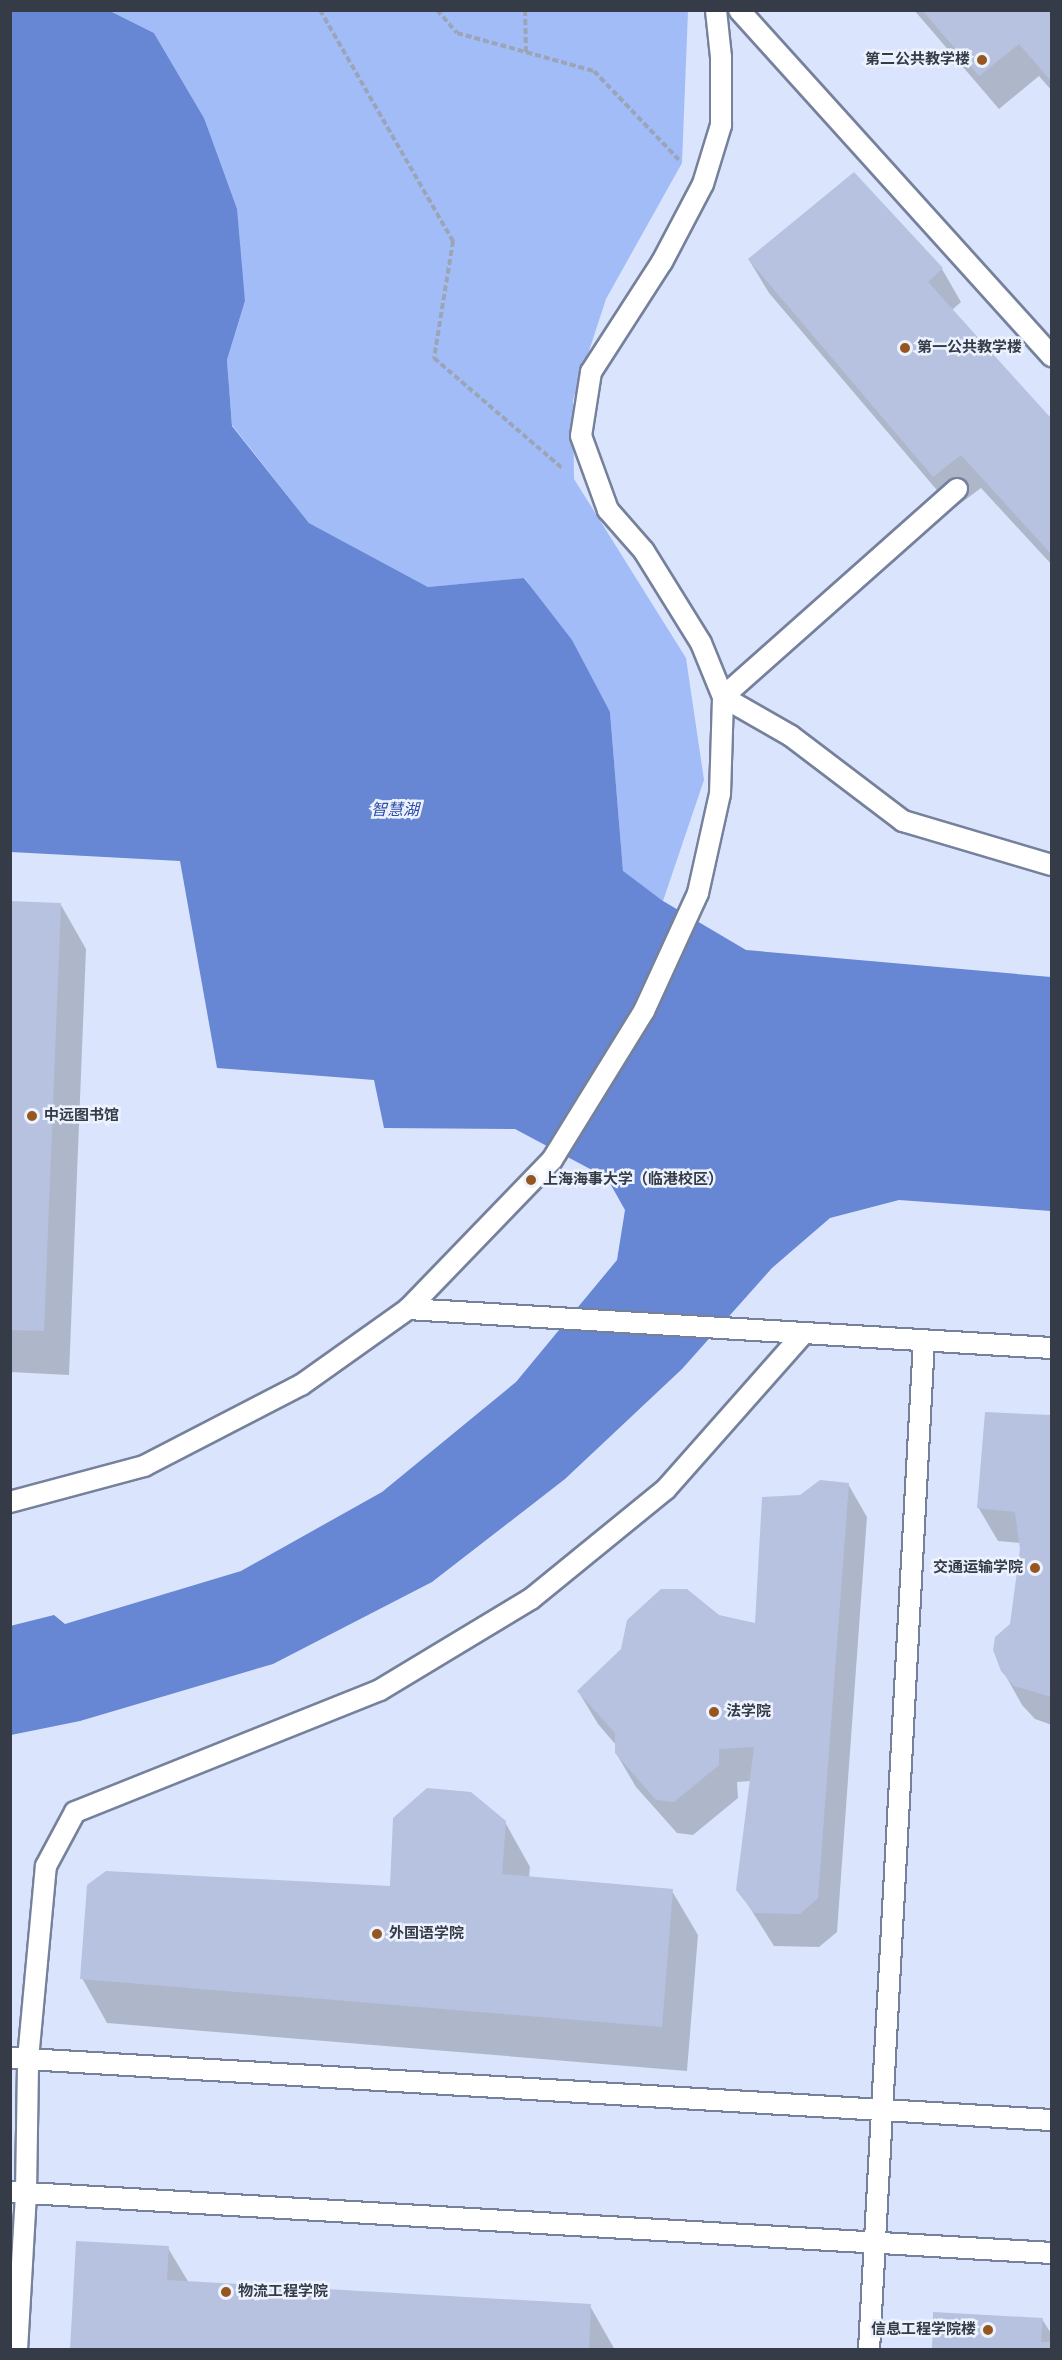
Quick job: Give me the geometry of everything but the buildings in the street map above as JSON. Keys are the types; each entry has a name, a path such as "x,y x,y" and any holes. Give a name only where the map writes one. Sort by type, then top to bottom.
{"lane":[{"path":"10,1502 144,1466 301,1385 408,1309 552,1160 644,1011 698,892 720,794 723,697 700,643 644,551 608,510 581,436 591,372 662,262 703,184 721,125 721,57 716,10"},
{"path":"739,10 1052,357"},
{"path":"723,697 957,489"},
{"path":"723,697 791,736 903,821 1052,865"},
{"path":"408,1309 1052,1348"},
{"path":"17,2349 19,2059 46,1866 75,1812 380,1690 531,1599 666,1489 803,1334"},
{"path":"869,2349 924,1340"},
{"path":"19,2059 881,2112 1052,2120"},
{"path":"18,2192 1052,2253"}],"path":[{"path":"320,10 453,241 434,358 574,479 598,483"},
{"path":"437,10 457,33 594,71 703,184"},
{"path":"525,10 526,52"}],"shaded area":[{"path":"110,11 688,11 682,163 606,299 573,400 574,479 686,658 704,780 663,901 623,872 610,712 525,578 428,587 309,523 232,425 227,360 245,301 204,118 154,33"}],"water":[{"name":"智慧湖","path":"11,11 110,11 154,33 204,118 237,209 245,301 227,360 232,426 309,523 428,587 524,578 572,640 610,712 623,871 663,901 746,950 1051,977 1051,1211 899,1200 830,1218 772,1268 682,1369 565,1479 432,1582 273,1664 80,1721 11,1735 10,1626 54,1615 65,1624 241,1571 382,1492 516,1382 617,1260 625,1210 607,1178 515,1129 384,1128 374,1080 217,1068 180,861 11,852"}],"place":[{"name":"第二公共教学楼","path":"982,60"},
{"name":"第一公共教学楼","path":"905,348"},
{"name":"中远图书馆","path":"32,1116"},
{"name":"上海海事大学（临港校区）","path":"531,1180"},
{"name":"交通运输学院","path":"1035,1568"},
{"name":"法学院","path":"714,1712"},
{"name":"外国语学院","path":"377,1934"},
{"name":"物流工程学院","path":"226,2292"},
{"name":"信息工程学院楼","path":"988,2330"}]}
